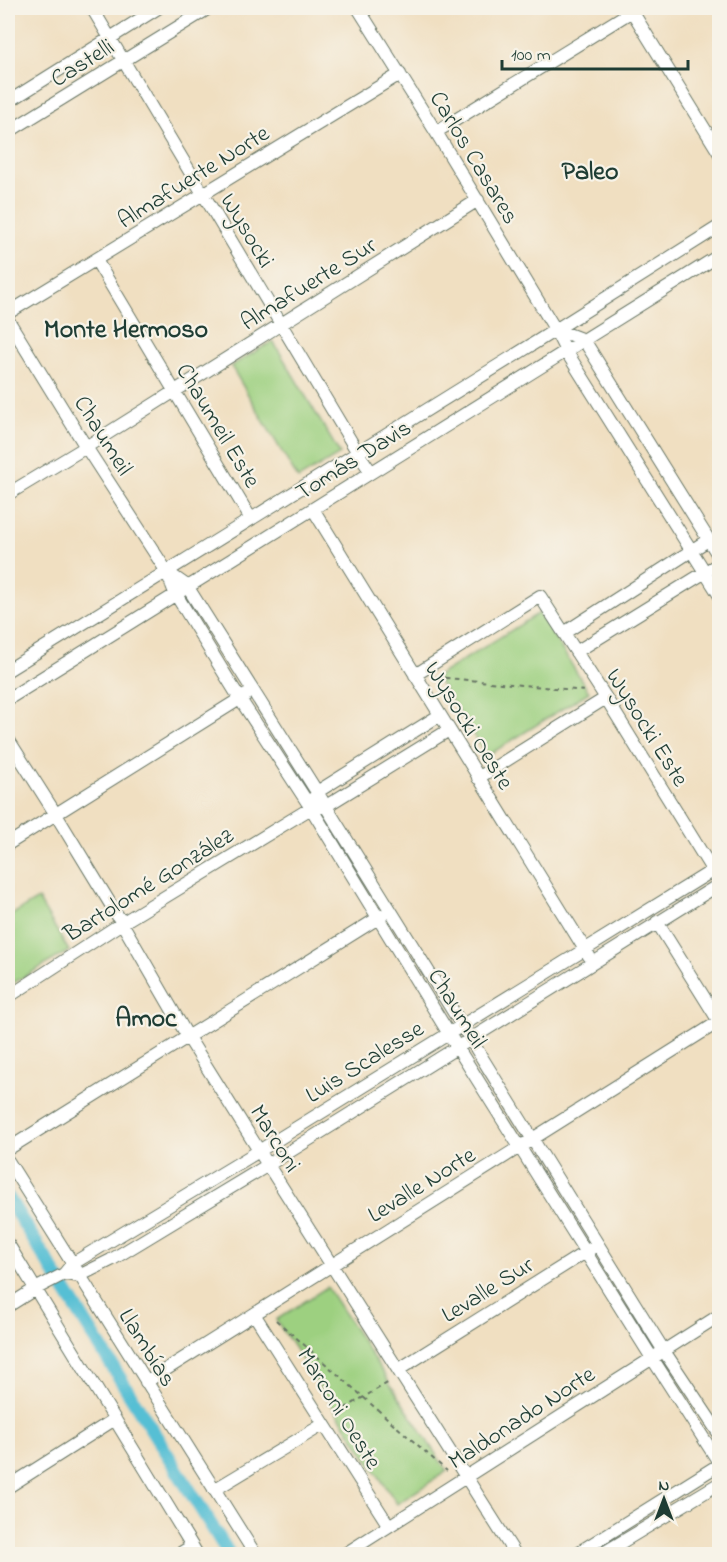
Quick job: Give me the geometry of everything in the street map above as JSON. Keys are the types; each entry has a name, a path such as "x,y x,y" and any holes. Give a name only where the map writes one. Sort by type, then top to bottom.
{"street":[{"name":"Wysocki","path":"92,8 371,472"},
{"name":"Castelli","path":"8,102 158,8"},
{"name":"Castelli","path":"8,132 208,8"},
{"name":"Carlos Casares","path":"358,8 478,200 566,351 720,596"},
{"path":"436,132 633,8 720,154"},
{"name":"Almafuerte Norte","path":"8,313 400,74"},
{"name":"Almafuerte Sur","path":"8,494 175,392 478,200"},
{"name":"Tomás Davis","path":"8,670 720,226"},
{"name":"Tomás Davis","path":"8,699 720,255"},
{"name":"Chaumeil Este","path":"96,260 251,519"},
{"name":"Chaumeil","path":"8,320 86,447 167,572 175,594 240,699 311,808 457,1047 720,1464"},
{"path":"555,329 584,340 720,558"},
{"name":"Wysocki Oeste","path":"313,509 592,963"},
{"path":"564,633 708,540"},
{"path":"576,652 720,563"},
{"name":"Chaumeil","path":"167,572 187,586 664,1351 720,1436"},
{"name":"Wysocki Este","path":"415,675 540,596 718,876"},
{"path":"8,844 254,691"},
{"path":"478,777 606,698"},
{"path":"311,808 317,792 440,715"},
{"name":"Bartolomé González","path":"8,997 122,923 311,808 326,806 449,730"},
{"name":"Marconi","path":"8,739 259,1151 515,1554"},
{"name":"Luis Scalesse","path":"79,1276 111,1260 268,1165 592,963 657,922 718,876"},
{"name":"Luis Scalesse","path":"8,1306 585,950 718,876"},
{"path":"8,1149 389,910"},
{"path":"657,922 719,1021"},
{"name":"Levalle Norte","path":"146,1382 719,1021"},
{"path":"8,1161 68,1269 79,1276"},
{"path":"8,1244 195,1550 179,1554"},
{"name":"Levalle Sur","path":"398,1370 598,1244"},
{"name":"Llambías","path":"79,1276 255,1554"},
{"name":"Marconi Oeste","path":"254,1314 389,1526"},
{"name":"Maldonado Norte","path":"345,1554 720,1315"},
{"path":"8,1486 115,1419"},
{"path":"214,1490 324,1424"},
{"path":"576,1554 720,1464"},
{"path":"602,1554 720,1483"}],"path":[{"path":"436,677 589,692"},
{"path":"276,1320 447,1471"},
{"path":"337,1413 389,1383"}],"green space":[{"path":"273,341 340,454 298,479 231,366"},
{"path":"539,613 589,692 487,756 436,677"},
{"path":"38,899 69,951 8,986 8,917"},
{"path":"327,1287 447,1471 397,1504 276,1320"}],"waterway":[{"path":"8,1198 229,1554"}],"district":[{"name":"Paleo","path":"590,170"},
{"name":"Monte Hermoso","path":"126,328"},
{"name":"Amoc","path":"146,1017"}]}
